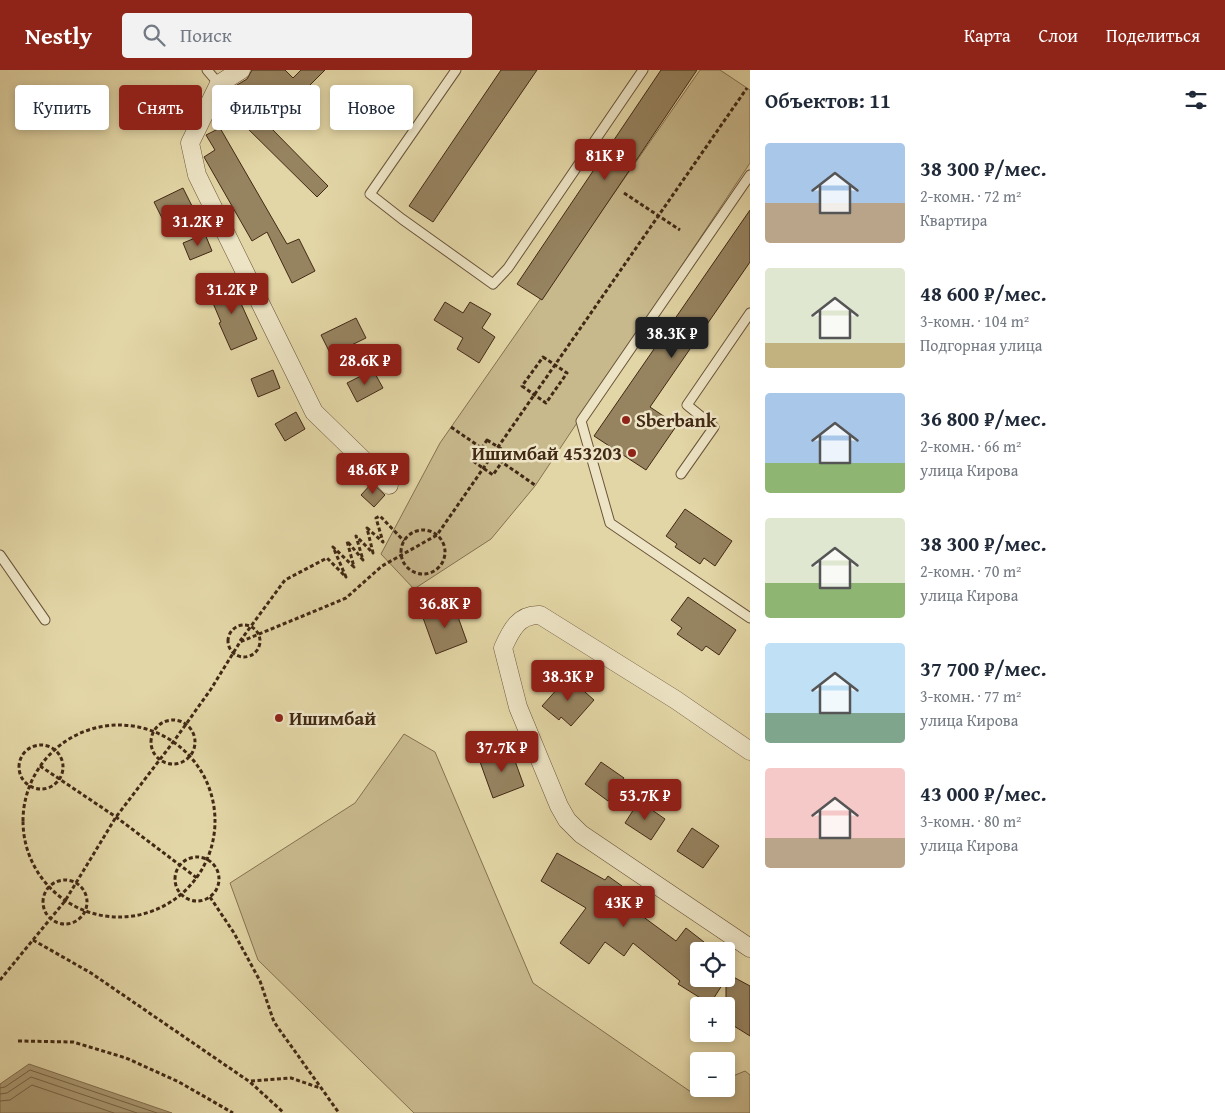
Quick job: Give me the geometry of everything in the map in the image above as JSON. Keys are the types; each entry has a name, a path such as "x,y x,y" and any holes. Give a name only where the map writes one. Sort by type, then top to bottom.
{"street":[{"path":"241,70 219,84 190,143 197,175 314,412 389,484"},
{"path":"750,752 676,700 540,615 530,615 521,619 503,648 518,707 559,806 567,820 581,834 750,948"}],"lane":[{"path":"207,70 219,84"},
{"path":"456,70 370,194 493,284 508,268 643,70"},
{"path":"750,175 581,422 610,523 750,618"},
{"path":"681,474 714,427 687,405 750,313"},
{"path":"0,555 45,620"}],"path":[{"path":"240,642 346,598 382,566 437,535 747,88"},
{"path":"624,193 680,230"},
{"path":"544,356 567,373 546,403 534,394 522,386 544,356"},
{"path":"451,427 535,486"},
{"path":"487,440 508,453 493,475 473,461 482,448 487,440"},
{"path":"0,980 64,901 116,818 174,742 211,689 250,627 285,580 328,558 346,577 333,547 354,567 346,541 363,560 356,536 373,553 367,528 383,542 376,518 380,516 404,541"},
{"path":"427,530 437,535 444,543 445,556 440,568 432,573 420,574 405,566 401,555 404,541 410,534 418,531 427,530"},
{"path":"243,625 250,627 259,635 260,646 253,655 243,657 233,653 229,644 230,634 243,625"},
{"path":"168,720 177,720 186,724 195,737 195,746 191,756 178,764 170,764 160,760 155,755 152,747 151,738 154,731 160,724 168,720"},
{"path":"127,725 154,731 174,742 191,756 207,780 215,805 216,830 208,859 198,878 182,895 159,909 136,916 111,917 86,912 64,901 49,887 32,863 24,838 23,813 30,786 40,766 55,750 78,734 102,726 127,725"},
{"path":"40,744 55,750 62,762 63,770 54,785 37,789 22,780 18,763 28,748 40,744"},
{"path":"40,766 116,818 198,878"},
{"path":"192,857 208,859 215,866 220,878 218,887 210,897 202,901 194,901 182,895 177,888 175,880 176,871 180,865 192,857"},
{"path":"69,880 84,889 87,897 86,912 82,918 70,924 58,923 50,919 45,912 43,903 44,894 49,887 60,881 69,880"},
{"path":"210,897 234,933 260,981 274,1022 338,1113"},
{"path":"33,940 91,973 250,1082 284,1113"},
{"path":"18,1040 72,1042 126,1058 179,1082 233,1113"},
{"path":"250,1082 291,1078 320,1088"}],"shaded area":[{"path":"700,70 720,70 750,90 750,163 535,486 491,539 414,589 381,554 440,443"},
{"path":"404,734 435,752 533,983 690,1091 690,1097 735,1097 735,1075 745,1071 750,1075 750,1113 414,1113 258,960 230,883 355,803"}],"water":[{"path":"29,1064 172,1113 0,1113 0,1084"}],"building":[{"path":"252,70 285,70 293,78 301,70 325,70 310,85 237,85 247,79"},
{"path":"501,70 537,70 433,222 409,206"},
{"path":"661,70 697,70 542,300 517,284"},
{"path":"216,130 221,130 287,244 299,239 315,271 292,283 267,232 252,241 204,157 215,150 206,135"},
{"path":"249,130 273,130 328,186 317,197"},
{"path":"183,188 192,206 163,220 154,202"},
{"path":"750,210 750,262 650,407 677,425 646,470 594,436"},
{"path":"205,234 212,251 190,260 183,243"},
{"path":"230,279 257,339 231,350 207,289"},
{"path":"445,302 463,313 470,302 491,314 482,328 495,337 479,363 457,349 463,338 434,320"},
{"path":"356,318 366,338 331,355 321,335"},
{"path":"273,370 280,388 258,397 251,379"},
{"path":"373,370 383,388 357,402 347,383"},
{"path":"296,412 305,429 285,441 275,424"},
{"path":"372,483 385,495 374,507 361,495"},
{"path":"685,509 732,541 715,566 704,558 700,564 675,547 677,544 666,536"},
{"path":"688,597 736,630 719,655 706,646 702,651 677,634 682,628 671,620"},
{"path":"453,603 467,642 436,654 422,615"},
{"path":"568,677 594,700 571,726 561,717 559,720 542,706"},
{"path":"510,747 524,786 493,798 479,759"},
{"path":"601,762 624,778 608,801 585,784"},
{"path":"639,801 665,819 651,840 625,823"},
{"path":"692,828 719,846 703,868 677,851"},
{"path":"557,853 605,880 608,876 622,886 615,896 676,941 686,928 704,942 690,942 690,987 721,987 714,997 699,997 678,984 680,981 633,943 624,956 605,942 589,964 560,943 586,908 541,881"},
{"path":"735,978 750,986 750,1036 735,1027 735,997 726,997 726,987 735,987"}],"place":[{"name":"Sberbank","path":"626,420"},
{"name":"Ишимбай 453203","path":"632,453"},
{"name":"Ишимбай","path":"279,718"}]}
